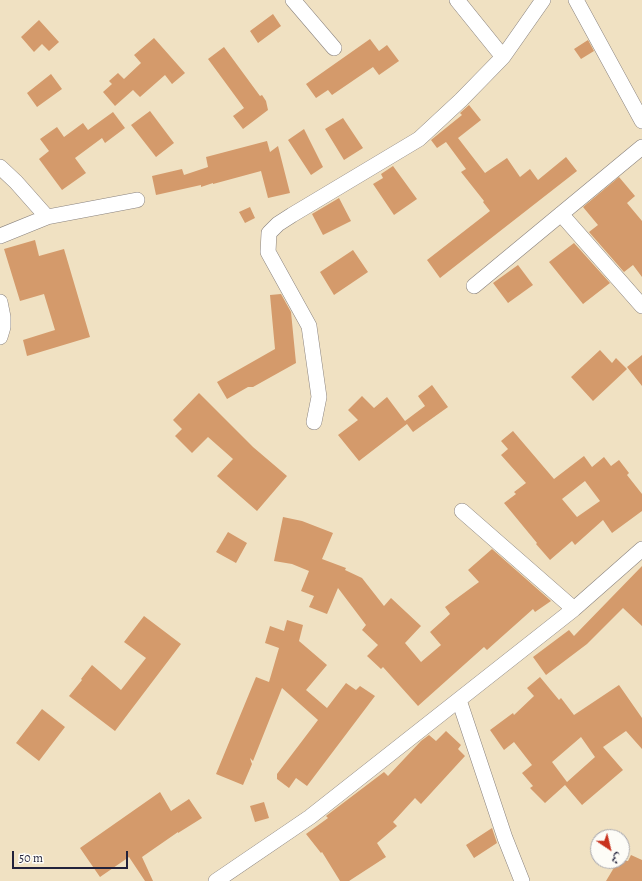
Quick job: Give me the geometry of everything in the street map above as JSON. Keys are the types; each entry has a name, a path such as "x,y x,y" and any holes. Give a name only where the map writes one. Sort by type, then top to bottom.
{"street":[{"path":"292,0 334,48"},
{"path":"457,0 502,57"},
{"path":"314,422 319,397 309,326 268,252 269,233 278,224 292,215 419,139 461,100 502,57 543,0"},
{"path":"576,0 642,120"},
{"path":"474,286 642,147"},
{"path":"0,167 16,182 47,218"},
{"path":"0,236 47,218 137,200"},
{"path":"561,214 642,306"},
{"path":"0,302 3,316 3,327 0,336"},
{"path":"462,511 574,609"},
{"path":"216,881 310,817 574,609 642,549"},
{"path":"459,700 505,838 522,881"}],"building":[{"path":"273,14 281,26 258,43 250,31"},
{"path":"39,20 59,42 49,51 42,44 34,52 21,37"},
{"path":"154,38 185,73 172,84 165,75 140,97 133,90 115,106 103,92 112,84 109,81 118,73 124,79 141,63 134,55"},
{"path":"370,39 379,51 387,45 399,61 379,75 373,67 332,95 328,90 316,98 306,84"},
{"path":"588,40 594,51 581,59 574,49"},
{"path":"224,47 260,96 262,95 266,101 268,110 243,129 233,116 244,108 208,59"},
{"path":"51,74 62,89 37,107 27,93"},
{"path":"469,105 481,120 458,138 485,173 507,158 520,177 530,169 538,180 566,157 577,171 440,278 427,260 490,211 461,172 466,169 446,142 437,148 431,140 462,115 460,113"},
{"path":"150,111 174,143 156,157 131,125"},
{"path":"113,112 125,128 105,143 102,138 75,158 86,173 62,190 39,159 49,151 40,139 57,127 64,137 83,123 88,130"},
{"path":"343,118 363,148 344,160 325,129"},
{"path":"304,129 323,167 311,175 288,140"},
{"path":"267,141 270,152 278,146 290,193 268,198 261,171 201,187 201,185 156,195 152,176 182,169 184,175 208,167 206,157"},
{"path":"393,166 417,199 394,215 373,184 383,178 381,174"},
{"path":"619,177 635,196 627,203 642,221 642,277 633,265 624,272 589,232 598,225 583,207"},
{"path":"339,198 351,221 323,235 312,214"},
{"path":"250,207 255,218 245,223 239,212"},
{"path":"35,240 39,256 64,249 90,337 27,356 23,340 55,330 44,294 20,301 4,249"},
{"path":"574,243 610,283 583,304 549,262"},
{"path":"353,250 368,272 334,295 320,272"},
{"path":"518,265 533,285 508,303 493,283"},
{"path":"281,294 291,312 296,363 253,387 248,387 227,399 217,382 275,349 270,295"},
{"path":"600,350 612,363 616,358 627,369 593,401 571,377"},
{"path":"642,355 642,386 627,367"},
{"path":"432,385 448,407 413,432 407,424 359,461 338,435 358,420 348,410 362,396 374,408 387,397 405,421 425,406 418,396"},
{"path":"199,393 253,447 287,476 257,511 217,476 233,459 208,437 192,453 175,436 182,429 173,420"},
{"path":"513,431 554,479 584,456 592,467 604,457 611,466 619,460 629,473 627,475 642,494 642,511 612,533 603,520 575,545 572,541 550,560 504,503 516,494 514,492 526,483 501,455 508,449 501,441","holes":["585,481 600,501 577,517 562,499"]},
{"path":"283,517 302,521 333,533 322,559 346,568 345,570 362,578 384,606 391,598 421,626 405,643 421,662 441,645 430,632 450,614 445,607 479,582 468,570 492,549 551,601 535,612 533,609 487,650 484,647 418,706 383,667 381,669 367,656 378,645 362,630 366,625 338,588 327,614 309,607 314,596 301,591 309,571 292,564 274,561"},
{"path":"228,532 247,543 236,563 216,552"},
{"path":"642,566 642,626 623,608 587,644 546,675 533,657 569,630 574,636"},
{"path":"144,616 181,644 115,731 69,696 92,665 121,690 146,658 124,642"},
{"path":"287,620 303,625 299,641 327,665 306,690 327,708 346,683 356,690 360,686 375,696 307,786 296,778 289,788 277,779 277,774 318,720 282,688 253,761 250,758 252,764 243,785 216,774 256,677 269,682 279,648 265,643 270,626 284,631"},
{"path":"540,677 559,700 561,698 574,715 619,685 642,718 642,749 626,731 603,747 623,770 582,805 565,785 545,803 530,788 533,786 522,773 532,765 514,742 504,750 490,730 513,713 514,715 534,696 527,688","holes":["581,737 595,757 567,782 552,762"]},
{"path":"42,709 65,727 39,761 16,743"},
{"path":"446,731 461,745 458,749 465,756 421,804 415,798 393,822 397,826 377,843 386,857 349,881 340,881 322,852 321,853 306,834 328,818 326,816 384,772 388,776 421,741 429,735 436,741"},
{"path":"160,792 171,811 189,799 202,818 178,832 142,857 153,881 145,881 129,857 100,877 80,848"},
{"path":"264,802 269,818 255,822 250,806"},
{"path":"492,828 497,843 474,858 466,845"},
{"path":"631,855 642,860 642,881 606,881 613,869 630,869"}]}
